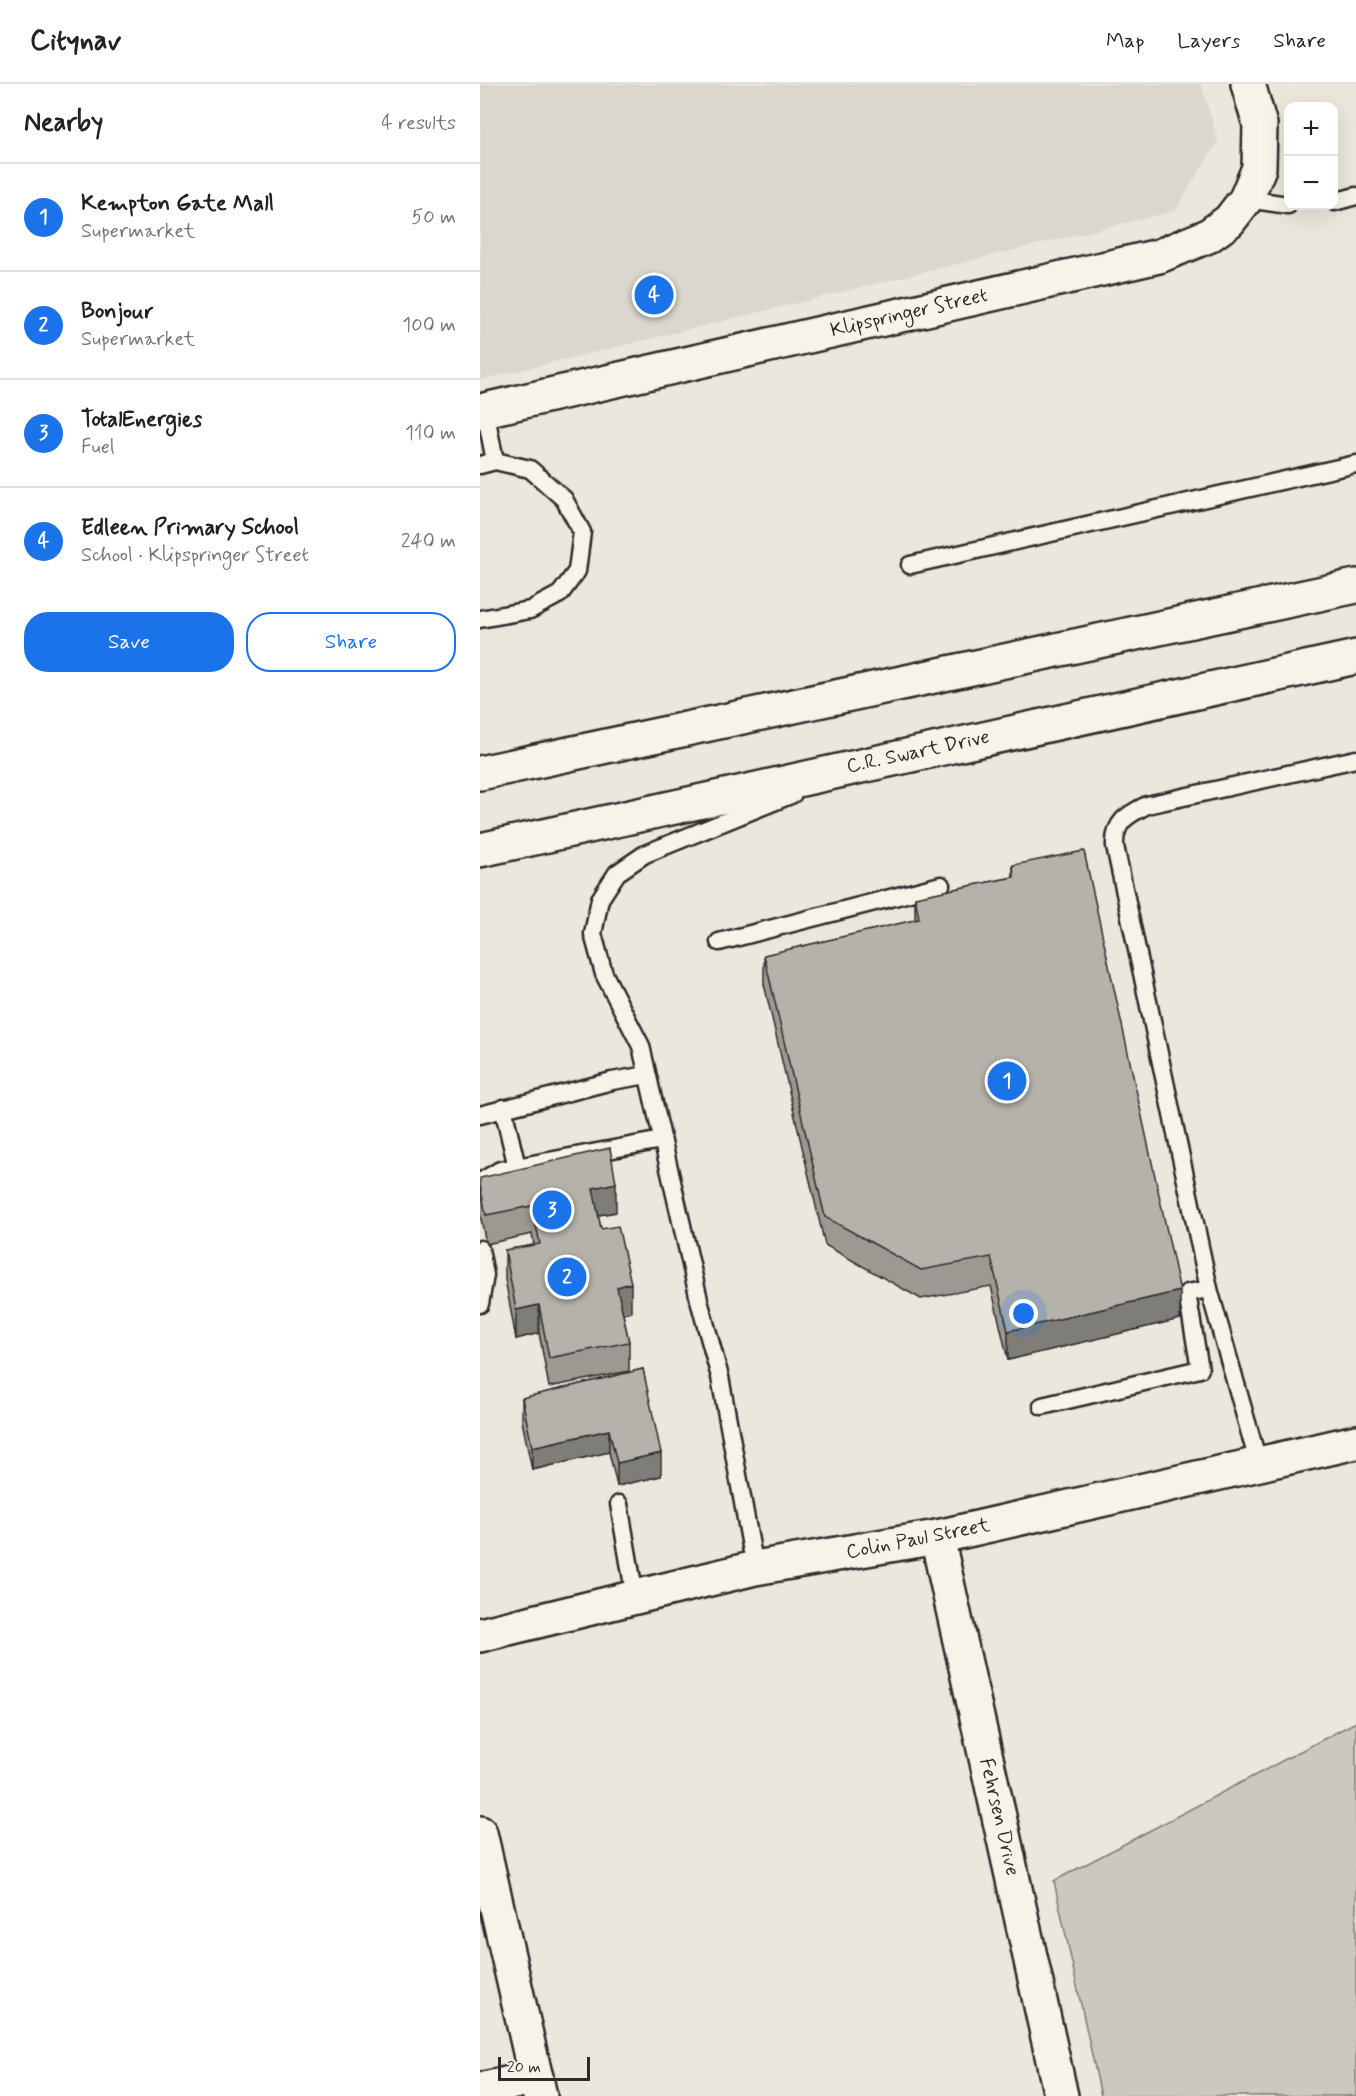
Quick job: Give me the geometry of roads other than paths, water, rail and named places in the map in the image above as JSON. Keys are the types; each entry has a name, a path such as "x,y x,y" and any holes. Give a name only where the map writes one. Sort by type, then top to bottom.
{"street":[{"name":"Klipspringer Street","path":"482,411 1159,256 1208,236 1229,221 1246,199 1258,168 1260,125 1248,84"},
{"path":"480,773 1356,586"},
{"name":"C.R. Swart Drive","path":"480,850 1356,657"},
{"name":"Colin Paul Street","path":"480,1635 755,1568 937,1537 1356,1442"},
{"name":"Fehrsen Drive","path":"937,1537 1061,2096"},
{"path":"480,1833 538,2087 480,2090"}],"lane":[{"path":"1338,201 1356,196"},
{"path":"1246,199 1284,204"},
{"path":"480,619 530,610 560,594 577,571 582,532 564,499 530,469 488,463 482,411"},
{"path":"910,565 1356,464"},
{"path":"1259,1465 1209,1289 1118,857 1115,833 1120,822 1147,805 1356,759"},
{"path":"755,1568 720,1377 700,1304 641,1046 604,974 593,934 600,899 617,873 645,854 876,761"},
{"path":"719,942 940,885"},
{"path":"480,1115 612,1081 647,1075"},
{"path":"503,1108 517,1167"},
{"path":"480,1182 500,1170 662,1140"},
{"path":"480,1249 485,1275 480,1304"},
{"path":"1042,1406 1200,1369 1187,1293 1209,1289"},
{"path":"619,1504 635,1597"}],"place":[{"name":"Edleen Primary School","path":"654,295"},
{"name":"Kempton Gate Mall","path":"1007,1081"},
{"name":"TotalEnergies","path":"552,1210"},
{"name":"Bonjour","path":"567,1277"}]}
